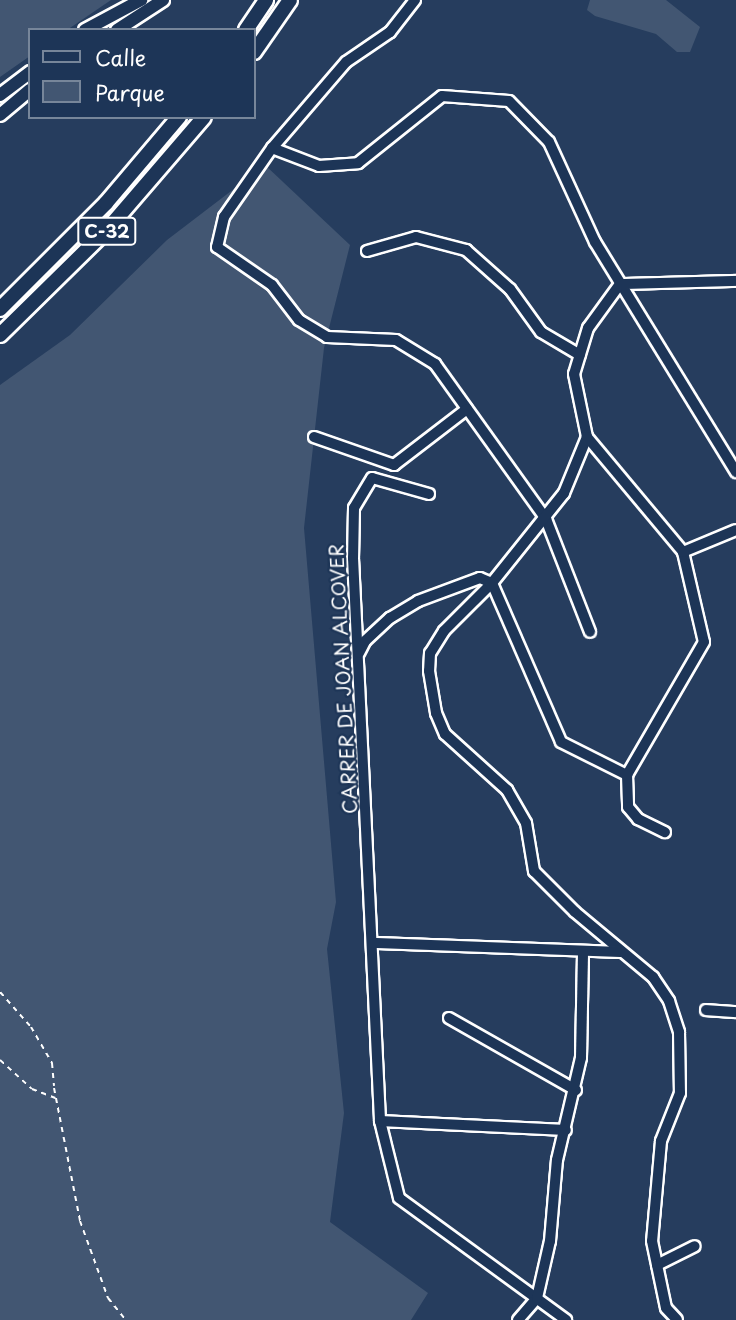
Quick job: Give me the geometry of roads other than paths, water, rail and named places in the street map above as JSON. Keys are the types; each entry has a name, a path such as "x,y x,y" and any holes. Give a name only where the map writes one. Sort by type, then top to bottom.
{"highway":[{"path":"247,28 266,0"},
{"path":"256,49 290,0"},
{"name":"C-32","path":"0,309 106,203 177,119"},
{"name":"C-32","path":"0,335 106,231 202,119"}],"main road":[{"path":"89,28 143,0"},
{"path":"97,28 143,0"},
{"path":"120,28 163,0"},
{"path":"0,88 28,67"},
{"path":"0,94 28,73"},
{"path":"2,113 28,92"}],"street":[{"path":"415,0 390,32 346,62 272,148 228,209 217,247 272,285 299,320 327,337 396,340 417,349 435,364 546,519 590,632"},
{"path":"272,148 319,166 358,163 442,96 509,101 550,142 620,285 736,472"},
{"path":"367,251 416,237 466,250 510,289 541,332 580,355"},
{"path":"665,832 638,819 628,807 627,775 704,642 683,552 587,438 574,374 602,303 620,285 736,281"},
{"path":"314,438 394,465 467,409"},
{"path":"587,438 564,493 546,519 492,583 444,631 430,653 436,713 445,734 507,790 526,823 534,871 653,977 670,1001 679,1032 680,1093 661,1141 652,1241 666,1308 677,1320"},
{"name":"CARRER DE JOAN ALCOVER","path":"429,494 372,478 354,508 358,656 375,943 380,1121 399,1198 566,1320"},
{"path":"683,552 736,530"},
{"path":"358,656 365,641 418,601 480,578 492,583 561,742 627,775"},
{"path":"375,943 583,953 622,952"},
{"path":"518,1320 537,1298 550,1241 557,1160 576,1090 581,1058 583,953"},
{"path":"706,1010 736,1012"},
{"path":"449,1018 576,1090"},
{"path":"380,1121 566,1130"},
{"path":"657,1265 695,1246"}]}
